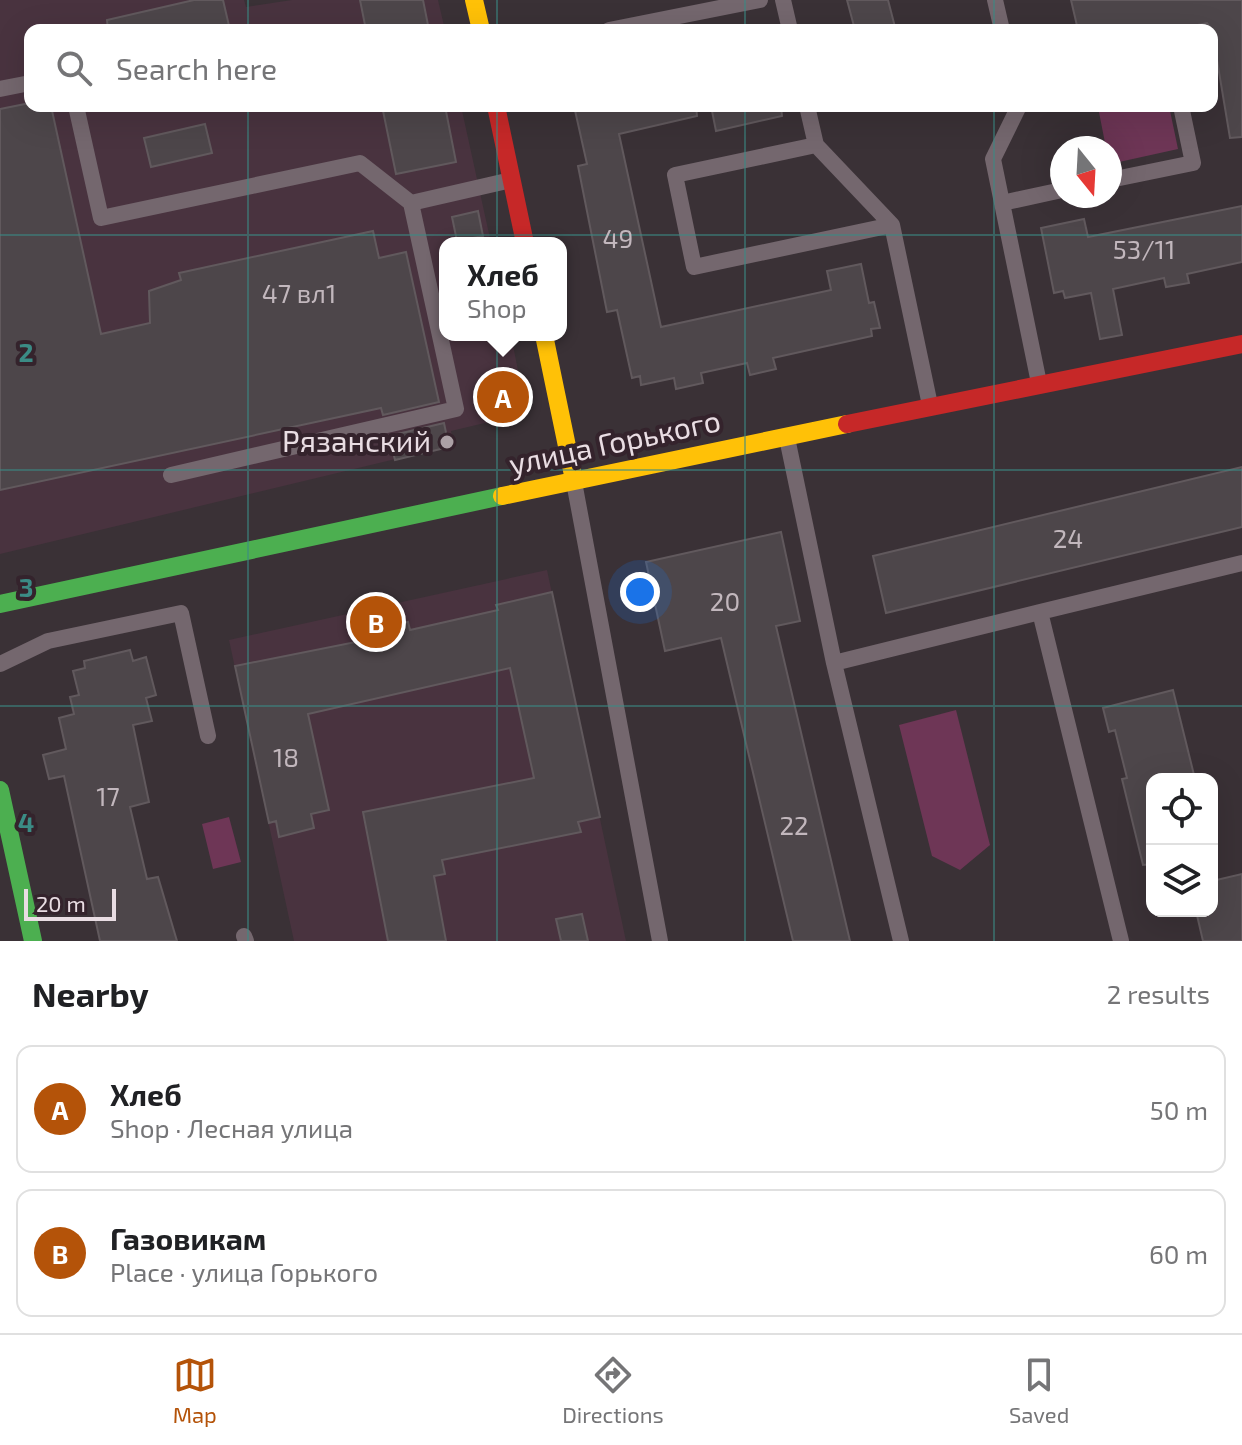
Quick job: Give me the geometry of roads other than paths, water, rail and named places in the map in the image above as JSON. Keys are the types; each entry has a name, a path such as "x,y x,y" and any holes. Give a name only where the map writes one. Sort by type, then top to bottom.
{"street":[{"path":"474,0 480,24"},
{"path":"497,112 524,237"},
{"path":"545,341 574,480"},
{"name":"улица Горького","path":"0,604 574,480 1242,344"},
{"path":"0,790 33,941"}],"lane":[{"path":"639,24 760,0"},
{"path":"783,0 789,24"},
{"path":"995,0 1001,24"},
{"path":"0,89 24,84"},
{"path":"77,112 101,218 360,163 411,203 439,331"},
{"path":"808,112 816,145 892,225 930,407"},
{"path":"1016,112 993,159 1039,385"},
{"path":"1122,178 1193,163 1182,112"},
{"path":"816,145 675,175 694,267 892,225"},
{"path":"411,203 511,179"},
{"path":"1002,203 1050,193"},
{"path":"171,475 456,409 441,341"},
{"path":"787,436 834,663 901,941"},
{"path":"574,480 660,941"},
{"path":"834,663 1242,563"},
{"path":"1040,612 1121,941"},
{"path":"0,664 48,641 181,613 208,736"}],"place":[{"name":"Хлеб","path":"503,397"},
{"name":"Рязанский","path":"447,442"},
{"name":"Газовикам","path":"376,622"}]}
